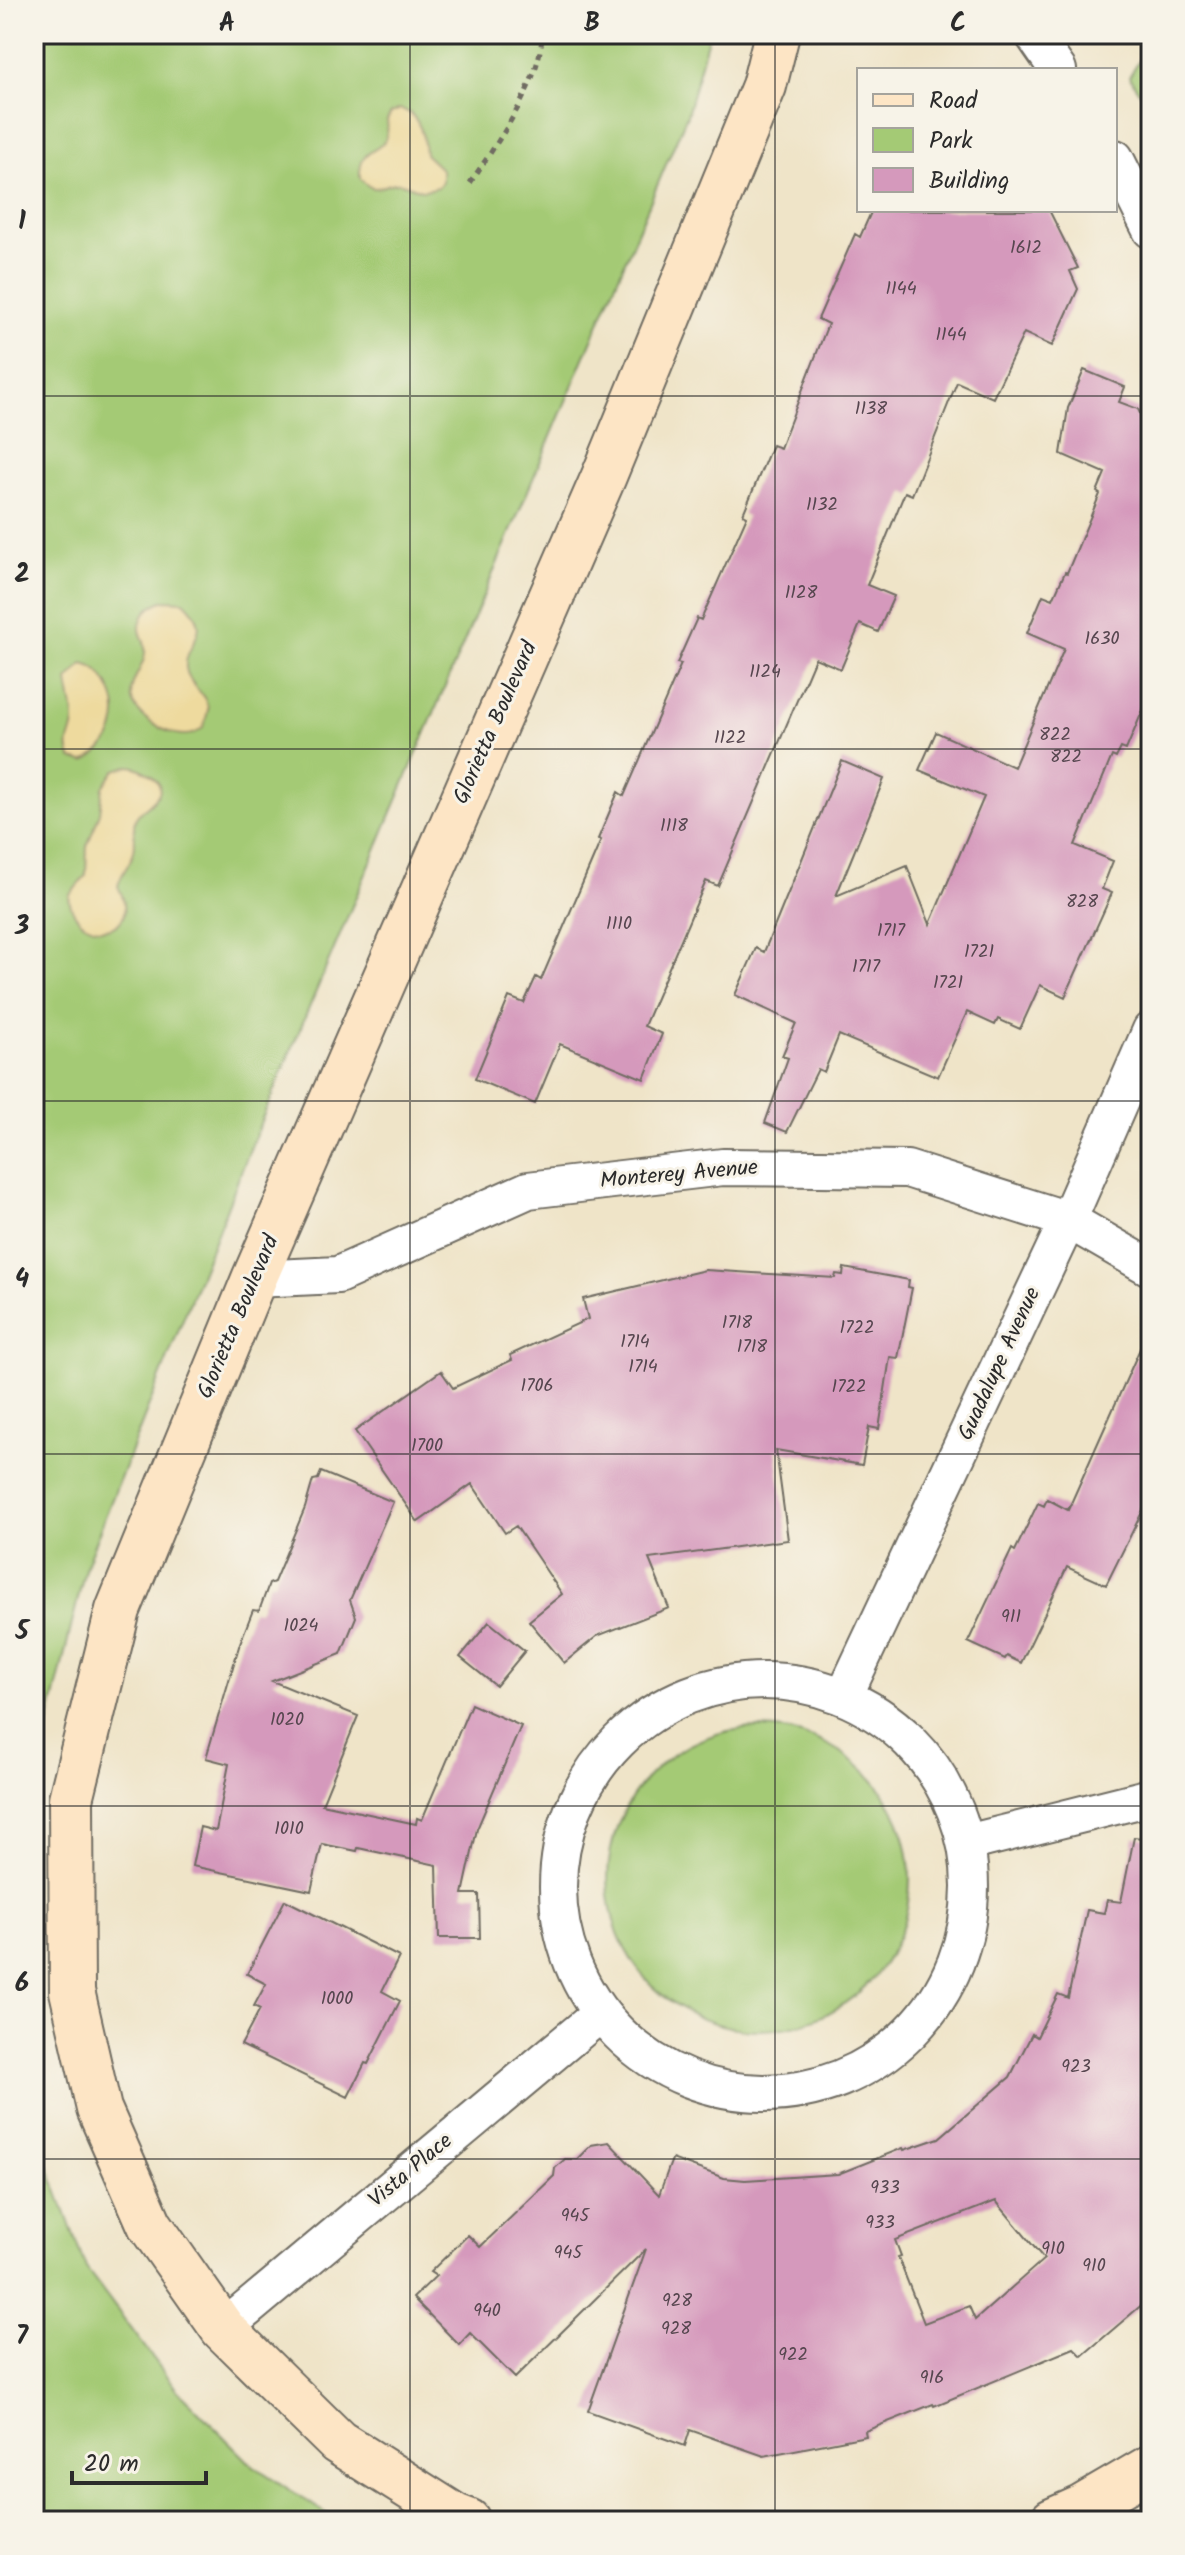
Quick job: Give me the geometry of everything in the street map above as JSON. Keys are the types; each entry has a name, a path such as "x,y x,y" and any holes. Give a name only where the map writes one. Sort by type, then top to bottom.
{"street":[{"name":"Glorietta Boulevard","path":"468,2521 455,2516 338,2442 223,2329 150,2225 99,2109 72,1991 71,1799 118,1610 254,1279 604,476 764,86 777,34"},
{"path":"1033,34 1057,68"},
{"path":"1117,162 1151,230"},
{"name":"Guadalupe Avenue","path":"844,1696 1068,1220 1151,1030"},
{"name":"Monterey Avenue","path":"254,1279 338,1275 528,1190 723,1167 907,1169 1068,1220 1151,1268"},
{"path":"778,1680 844,1696 900,1731 943,1781 967,1843 971,1913 951,1980 910,2036 853,2076 785,2094 715,2089 652,2061 600,2014 568,1954 556,1887 568,1821 599,1761 649,1714 710,1686 778,1680"},
{"path":"967,1843 1151,1797"},
{"name":"Vista Place","path":"223,2329 600,2014"},
{"path":"1052,2521 1081,2508 1151,2467"}],"path":[{"path":"470,183 504,131 538,65 542,34"}],"green space":[{"path":"34,34 709,34 687,115 262,1119 86,1565 34,1782"},
{"path":"1151,44 1151,109 1129,77"},
{"path":"744,1728 774,1728 817,1739 843,1753 876,1783 904,1835 910,1894 899,1937 885,1963 866,1986 843,2005 817,2019 774,2030 744,2030 701,2019 675,2005 642,1975 614,1923 608,1894 608,1864 619,1821 633,1795 663,1762 715,1734"},
{"path":"34,2128 86,2268 177,2390 251,2464 337,2521 34,2521"}],"sand":[{"path":"400,109 416,120 422,133 425,154 442,170 442,182 438,187 421,190 395,183 376,188 360,178 364,158 385,140 387,120 391,113"},
{"path":"165,600 184,601 198,621 199,629 189,651 186,668 208,710 203,727 186,735 163,730 153,724 132,700 132,686 145,655 140,624 151,607"},
{"path":"83,664 97,670 107,683 116,717 110,738 84,762 72,759 69,748 74,720 68,680"},
{"path":"128,766 151,775 160,789 135,820 134,851 118,886 124,902 123,916 118,924 100,929 79,920 72,910 69,896 86,875 87,846 100,813 103,787 115,770"}],"building":[{"path":"871,212 1050,212 1078,268 1070,271 1078,289 1052,346 1024,333 993,398 957,382 912,495 905,492 867,585 894,596 878,632 860,624 841,669 815,658 718,886 706,881 644,1026 662,1034 644,1079 560,1044 535,1104 475,1079 509,997 524,1003 536,977 541,980 601,840 598,839 618,792 624,796 681,664 677,663 697,618 701,620 747,516 743,514 772,445 780,448 828,324 818,319 855,234 860,237"},
{"path":"1084,370 1125,387 1119,402 1138,409 1151,445 1151,691 1126,750 1121,748 1116,758 1112,756 1075,845 1113,861 1102,889 1112,893 1065,997 1040,985 1020,1029 998,1019 995,1025 967,1012 938,1077 839,1035 824,1072 818,1069 787,1132 765,1123 788,1058 782,1056 796,1023 735,995 756,948 764,952 842,761 884,779 836,896 907,866 930,924 984,797 919,770 936,732 1014,767 1064,649 1027,633 1043,595 1053,599 1067,573 1100,494 1097,492 1105,473 1061,454 1068,408"},
{"path":"844,1268 909,1280 908,1287 912,1288 898,1358 890,1357 879,1429 869,1427 862,1465 776,1450 788,1540 649,1559 669,1608 597,1636 564,1663 529,1621 562,1594 516,1526 505,1533 472,1484 418,1522 355,1431 441,1371 453,1388 512,1360 510,1355 588,1319 583,1299 705,1270 835,1278 836,1274 843,1275"},
{"path":"1151,1324 1151,1494 1106,1585 1067,1567 1021,1663 968,1642 1012,1549 1015,1551 1038,1503 1044,1506 1047,1499 1068,1510"},
{"path":"321,1472 393,1502 350,1600 356,1617 341,1654 272,1681 358,1716 322,1804 416,1824 417,1818 422,1820 471,1704 521,1726 477,1829 463,1894 479,1894 480,1938 439,1938 437,1865 358,1848 357,1851 322,1844 311,1891 192,1866 200,1827 216,1831 229,1764 206,1758 240,1643 253,1610 259,1611 269,1584 274,1582 305,1508 313,1480 318,1479"},
{"path":"489,1622 525,1651 496,1686 460,1657"},
{"path":"1134,1837 1151,1839 1151,2297 1082,2356 1074,2348 865,2431 866,2436 764,2456 690,2430 685,2446 588,2411 646,2249 515,2378 470,2333 459,2345 413,2298 436,2276 430,2272 468,2235 480,2247 554,2176 555,2168 565,2159 577,2159 591,2145 609,2142 659,2195 672,2159 724,2178 745,2180 838,2174 903,2148 939,2138 1010,2077 1032,2034 1037,2037 1058,1994 1068,1998 1087,1910 1104,1913 1107,1900 1121,1902","holes":["996,2201 1044,2259 975,2320 969,2306 924,2323 898,2257 901,2256 895,2240"]},
{"path":"285,1900 399,1957 382,1991 400,2001 348,2097 241,2045 260,2009 254,2006 266,1984 247,1974"}]}
